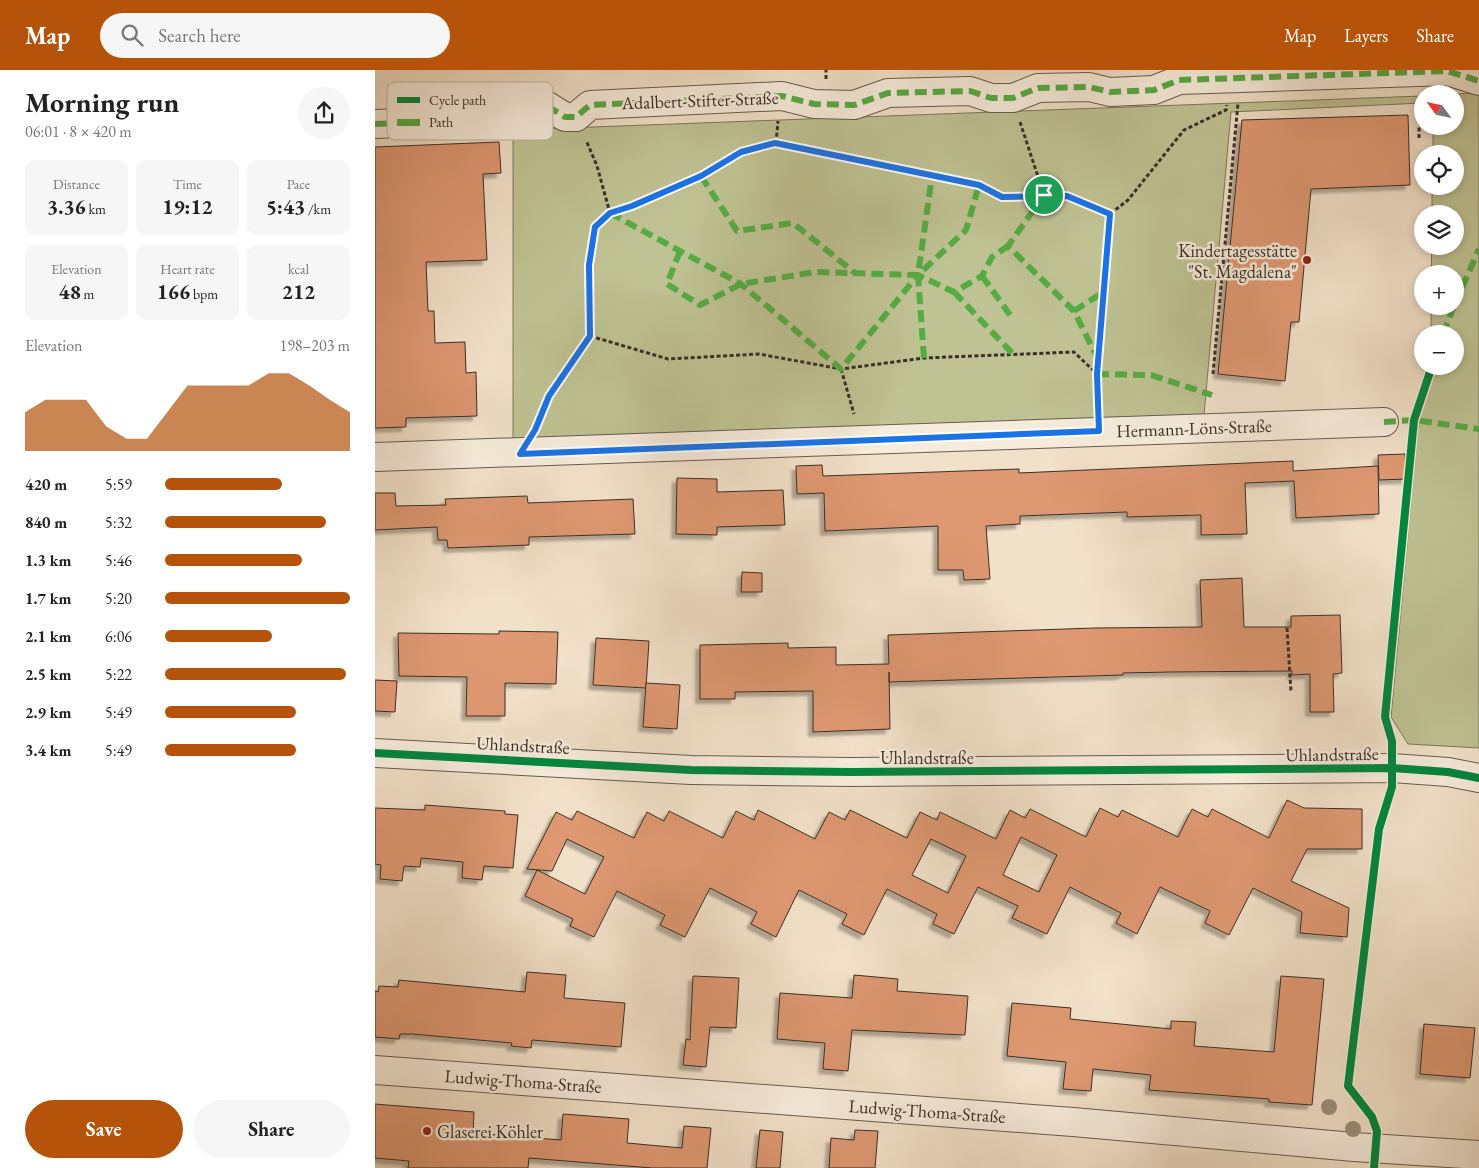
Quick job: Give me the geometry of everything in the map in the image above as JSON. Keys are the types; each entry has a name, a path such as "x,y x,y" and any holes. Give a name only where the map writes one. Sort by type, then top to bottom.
{"street":[{"name":"Adalbert-Stifter-Straße","path":"576,117 590,104 782,96 814,104 854,105 888,93 970,91 991,98 1013,98 1038,88 1089,87 1119,92 1154,90 1179,80 1235,89 1447,71 1479,81"},
{"path":"553,109 565,117 576,117"},
{"name":"Hermann-Löns-Straße","path":"375,457 520,454 1099,431 1384,422"},
{"name":"Uhlandstraße","path":"375,753 691,770 860,772 1392,768 1448,772 1479,778"},
{"name":"Ludwig-Thoma-Straße","path":"375,1070 1073,1122 1354,1147 1479,1155"}],"path":[{"path":"1099,431 1097,374 1110,214 1128,200 1184,130 1226,110 1235,89"},
{"path":"1213,374 1235,89"},
{"path":"1013,98 1044,195"},
{"path":"576,117 597,166 610,213"},
{"path":"520,454 535,430 549,396 590,336 589,265 595,227 610,213 632,206 701,176 741,152 775,143 979,185 1002,197 1067,196 1110,214"},
{"path":"590,336 668,359 759,354 841,369 924,358 1074,352 1097,374"},
{"path":"841,369 859,440"},
{"path":"1287,628 1291,692"}],"green space":[{"path":"1479,93 1479,748 1408,744 1391,717 1418,429 1427,375 1464,375 1464,325 1431,325 1431,315 1464,315 1464,265 1431,265 1432,255 1464,255 1464,205 1432,205 1432,195 1464,195 1464,145 1433,145 1433,135 1464,135 1464,94"},
{"path":"1414,96 1414,103 1231,112 1204,415 513,447 513,140 553,140 553,129"}],"building":[{"path":"1408,115 1410,185 1311,189 1299,322 1291,322 1285,381 1218,374 1242,120"},
{"path":"499,142 501,173 483,174 487,260 426,262 428,311 434,311 435,343 465,342 466,373 476,372 477,416 406,418 406,427 375,428 375,147"},
{"path":"1405,454 1406,479 1379,480 1378,455"},
{"path":"1293,461 1293,471 1378,466 1379,514 1296,518 1294,481 1245,483 1247,534 1201,535 1201,515 1127,517 1127,512 1020,516 1020,524 986,526 990,579 964,580 963,570 938,570 938,526 825,531 824,493 797,494 796,466 822,465 823,476 1019,469 1019,473"},
{"path":"677,478 717,479 717,492 783,490 785,525 717,527 717,535 676,534"},
{"path":"375,493 395,493 396,506 446,505 445,499 527,496 528,503 633,499 635,534 529,537 529,545 448,548 447,540 438,540 437,527 375,530"},
{"path":"742,572 762,573 762,592 741,592"},
{"path":"1242,578 1244,627 1291,627 1291,616 1340,615 1342,673 1333,674 1334,712 1310,712 1310,674 1292,675 1292,671 1123,673 1123,675 889,682 890,729 813,732 813,691 735,692 735,699 700,699 700,645 788,643 788,648 836,647 836,665 889,664 888,635 1095,628 1202,627 1200,580"},
{"path":"499,631 558,632 556,684 505,683 505,716 466,716 467,677 399,676 398,633 499,634"},
{"path":"596,638 649,641 646,688 593,685"},
{"path":"375,680 397,681 395,712 375,711"},
{"path":"646,683 680,685 677,729 643,727"},
{"path":"1287,800 1304,808 1362,809 1362,849 1307,849 1291,881 1349,908 1347,937 1300,933 1302,912 1253,888 1229,935 1205,923 1210,911 1160,887 1137,934 1116,923 1121,913 1070,887 1047,934 1012,918 1018,906 978,887 954,934 933,924 937,914 887,889 864,935 842,924 847,914 799,890 776,937 751,924 757,912 710,888 685,937 660,925 665,915 617,891 594,937 570,926 573,919 525,896 537,870 585,894 604,857 567,839 552,871 527,869 556,812 572,820 577,811 634,838 647,812 664,821 669,811 723,838 736,811 754,820 758,810 815,839 829,812 845,820 850,810 907,838 920,812 937,820 940,812 996,839 1010,810 1025,818 1030,809 1086,837 1100,808 1118,817 1122,810 1178,837 1192,809 1208,817 1212,809 1269,838","holes":["1021,837 1057,855 1039,892 1003,875","931,839 966,856 948,893 912,875"]},
{"path":"425,805 505,811 505,814 518,815 513,868 484,866 482,880 462,878 463,862 421,858 420,867 404,866 402,881 380,879 381,865 375,864 375,808 425,810"},
{"path":"527,972 566,975 564,998 625,1003 621,1047 532,1040 531,1048 511,1046 512,1043 412,1034 400,1034 399,1039 375,1037 375,991 378,992 379,986 398,987 399,980 525,992"},
{"path":"854,975 898,979 897,991 968,996 965,1035 852,1030 848,1071 823,1069 825,1043 777,1039 780,993 852,998"},
{"path":"693,976 739,978 736,1028 710,1027 706,1067 683,1065 686,1039 690,1040"},
{"path":"1281,976 1324,979 1312,1105 1269,1102 1269,1099 1149,1090 1151,1075 1093,1069 1091,1091 1063,1089 1066,1062 1007,1056 1012,1003 1071,1008 1070,1019 1171,1029 1171,1021 1196,1022 1194,1046 1274,1052"},
{"path":"1424,1024 1475,1028 1470,1078 1420,1074"},
{"path":"375,1104 474,1112 473,1133 561,1140 563,1114 629,1119 627,1143 682,1148 684,1126 711,1128 707,1168 652,1168 529,1158 528,1168 408,1168 409,1161 375,1158"},
{"path":"760,1130 783,1132 780,1168 756,1168"},
{"path":"855,1130 878,1131 875,1168 829,1168 831,1138 854,1140"}],"marked path":[{"path":"553,109 565,117 576,117 590,105 782,96 814,104 854,105 888,93 970,91 991,98 1013,98 1038,88 1089,87 1110,92 1154,90 1179,80 1447,71 1479,81"},
{"path":"375,124 387,123"},
{"path":"701,176 737,231 793,223 855,273"},
{"path":"924,358 918,275 932,176"},
{"path":"680,251 667,284 700,305 741,284 815,272 918,275 966,230 979,185"},
{"path":"1044,195 1008,246 1074,311 1099,361"},
{"path":"610,213 741,284 841,369 918,275 954,292 982,276 992,257 1008,246"},
{"path":"1464,283 1479,249"},
{"path":"982,276 1013,319"},
{"path":"954,292 1013,354"},
{"path":"1074,311 1102,293"},
{"path":"1447,325 1450,315"},
{"path":"1097,374 1151,375 1212,395"},
{"path":"1384,422 1414,420 1479,429"}],"cycle path":[{"path":"1374,1168 1377,1131 1372,1117 1348,1086 1379,829 1392,787 1392,741 1385,717 1414,420 1429,375"},
{"path":"375,753 691,770 851,772 1392,768 1448,772 1479,778"}],"place":[{"name":"Kindertagesstätte \"St. Magdalena\"","path":"1307,260"},
{"name":"Glaserei Köhler","path":"427,1131"}],"route":[{"path":"775,143 979,185 1002,197 1044,195 1067,196 1110,214 1102,293 1097,374 1099,431 520,454 535,430 549,396 590,336 589,265 595,227 610,213 632,206 701,176 741,152 775,143"}]}
